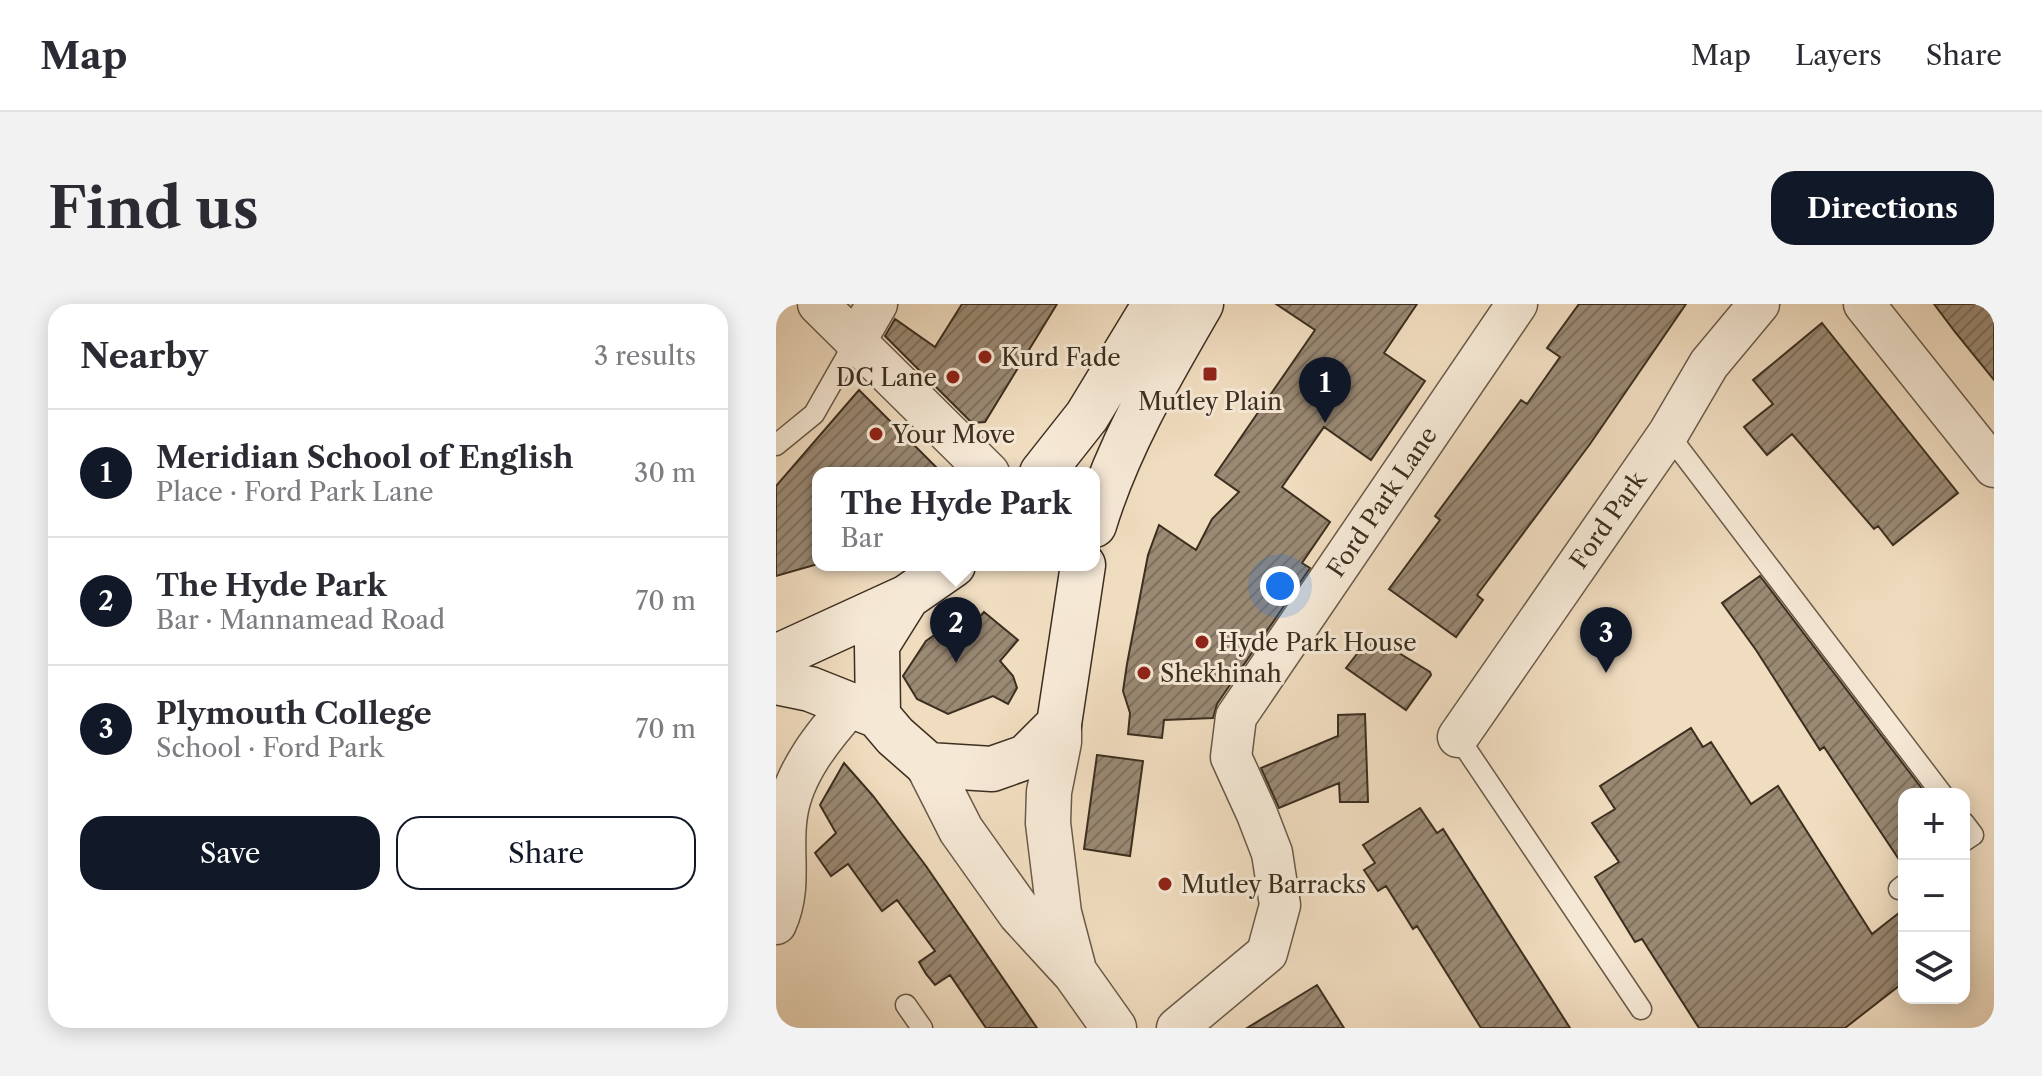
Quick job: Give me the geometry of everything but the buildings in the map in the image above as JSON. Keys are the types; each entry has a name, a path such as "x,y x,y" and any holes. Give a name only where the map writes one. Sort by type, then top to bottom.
{"main road":[{"path":"1047,467 1087,416 1155,304"},
{"path":"1100,506 1142,406 1201,304"},
{"path":"776,657 907,597 944,571"},
{"path":"1075,973 1059,913 1048,823 1049,792 1059,742 1081,571"},
{"path":"865,710 877,645 907,597"},
{"path":"776,682 810,689 865,710 928,765 961,830 1011,900 1075,973 1114,1028"},
{"path":"928,765 992,769 1026,757 1059,724"}],"street":[{"path":"818,304 983,467"},
{"path":"855,342 877,304"},
{"name":"Ford Park Lane","path":"1177,1028 1267,953 1280,905 1272,853 1231,757 1236,717 1517,304"},
{"name":"Ford Park","path":"1458,737 1668,434 1709,364 1759,304"},
{"path":"1864,304 1990,451"},
{"path":"776,924 781,914 787,870 786,817 794,788 825,734 865,710"}],"lane":[{"path":"776,445 814,414 855,342"},
{"path":"1668,434 1937,788"},
{"path":"1458,737 1641,1009"},
{"path":"906,1005 922,1028"}],"place":[{"name":"Kurd Fade","path":"985,357"},
{"name":"Mutley Plain","path":"1210,374"},
{"name":"DC Lane","path":"953,377"},
{"name":"Meridian School of English","path":"1325,423"},
{"name":"Your Move","path":"876,434"},
{"name":"Hyde Park House","path":"1202,642"},
{"name":"The Hyde Park","path":"956,663"},
{"name":"Shekhinah","path":"1144,673"},
{"name":"Plymouth College","path":"1606,673"},
{"name":"Mutley Barracks","path":"1165,884"}]}
